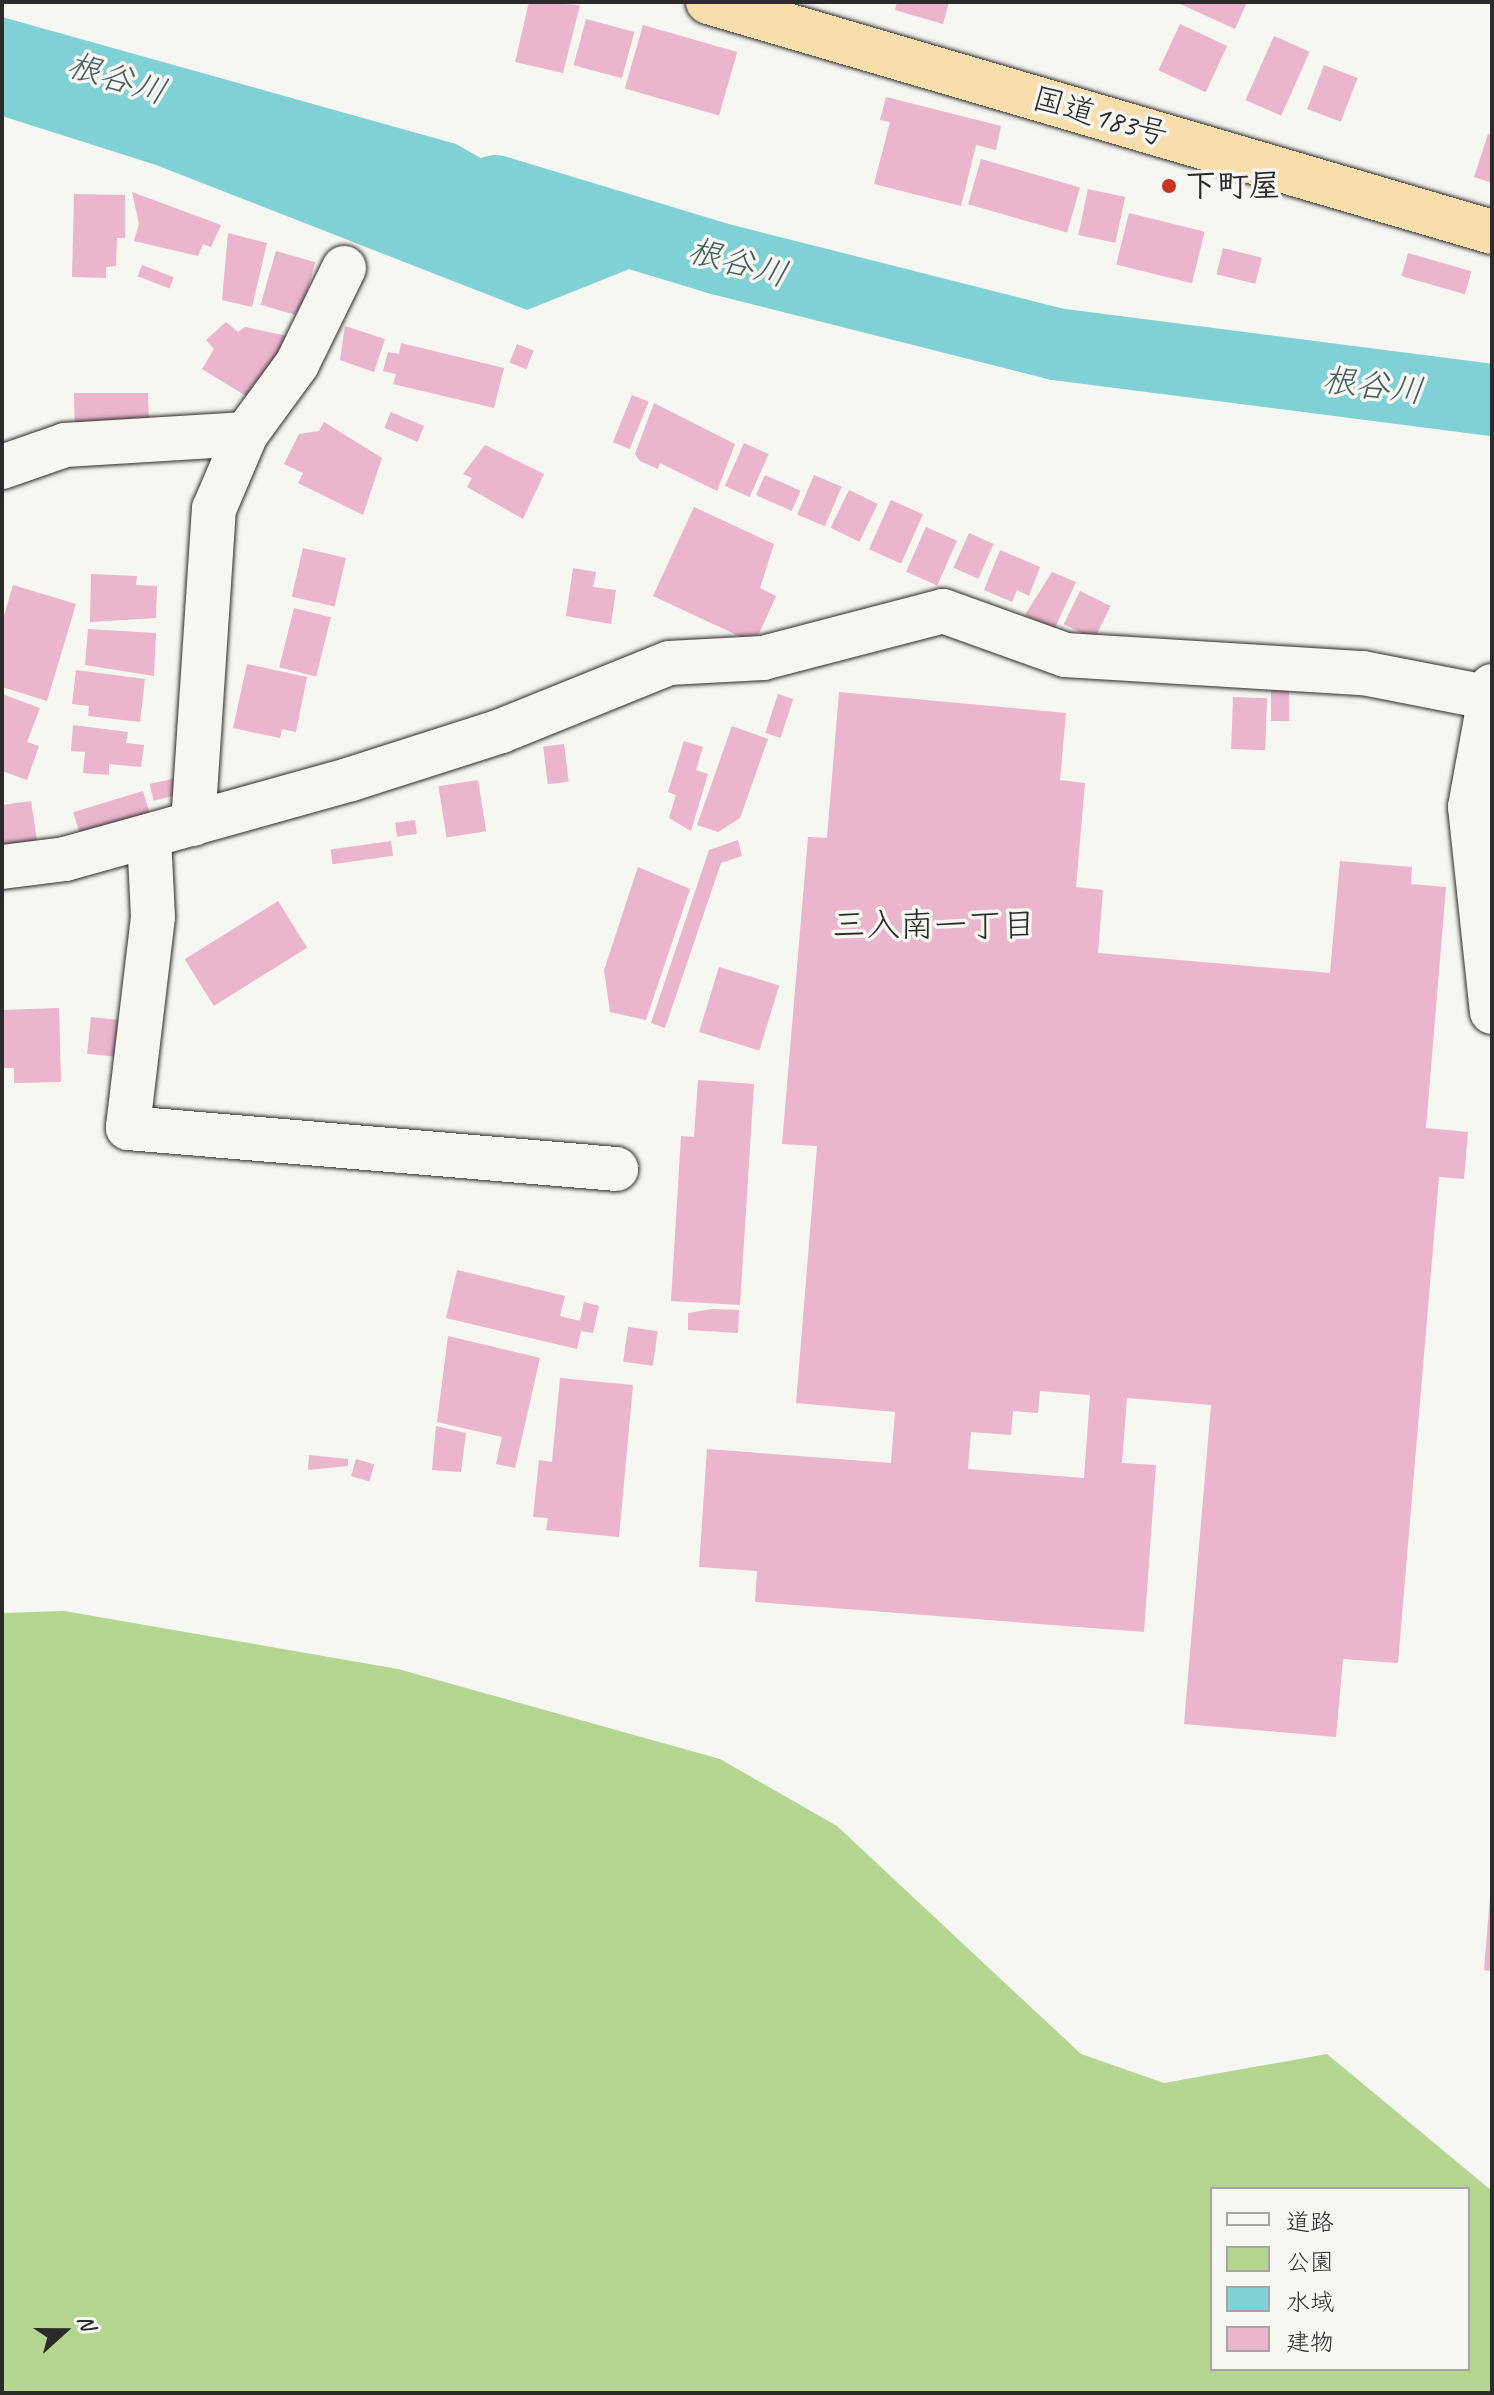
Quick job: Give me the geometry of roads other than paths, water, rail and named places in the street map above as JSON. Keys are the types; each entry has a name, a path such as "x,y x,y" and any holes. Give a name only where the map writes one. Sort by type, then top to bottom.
{"highway":[{"name":"国道183号","path":"708,2 1492,232"}],"street":[{"path":"193,824 214,509 246,434 297,364 344,268"},
{"path":"2,467 65,445 246,434"},
{"path":"2,867 149,836 434,754 669,663 763,658 943,611 1065,655 1363,673 1490,691 1470,807 1492,1012"},
{"path":"149,836 153,917 128,1128 616,1169"}],"water":[{"path":"2,17 456,144 657,258 527,310 156,165 2,116"}],"waterway":[{"name":"根谷川","path":"495,191 720,259 1055,344 1492,400"}],"place":[{"name":"下町屋","path":"1169,186"}],"district":[{"name":"三入南一丁目","path":"934,925"}]}
